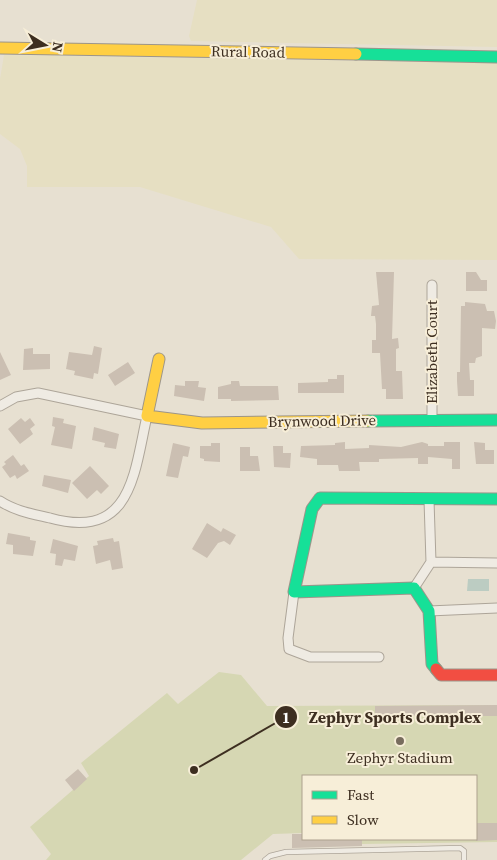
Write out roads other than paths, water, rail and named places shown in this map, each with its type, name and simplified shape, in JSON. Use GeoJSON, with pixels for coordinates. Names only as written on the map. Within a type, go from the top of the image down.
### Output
{"type":"FeatureCollection","features":[{"type":"Feature","properties":{"kind":"street","name":"Rural Road"},"geometry":{"type":"LineString","coordinates":[[0,48],[497,57]]}},
{"type":"Feature","properties":{"kind":"street","name":"Elizabeth Court"},"geometry":{"type":"LineString","coordinates":[[432,285],[432,420]]}},
{"type":"Feature","properties":{"kind":"street"},"geometry":{"type":"LineString","coordinates":[[0,500],[12,508],[73,523],[94,520],[105,516],[121,503],[133,481],[159,359]]}},
{"type":"Feature","properties":{"kind":"street","name":"Brynwood Drive"},"geometry":{"type":"LineString","coordinates":[[0,406],[16,397],[38,393],[147,416],[202,423],[497,420]]}},
{"type":"Feature","properties":{"kind":"street"},"geometry":{"type":"LineString","coordinates":[[379,657],[310,657],[289,649],[288,638],[294,592],[312,509],[320,498],[497,499]]}},
{"type":"Feature","properties":{"kind":"street"},"geometry":{"type":"LineString","coordinates":[[414,588],[431,562],[429,500]]}},
{"type":"Feature","properties":{"kind":"street"},"geometry":{"type":"LineString","coordinates":[[431,562],[497,563]]}},
{"type":"Feature","properties":{"kind":"street"},"geometry":{"type":"LineString","coordinates":[[294,592],[414,588]]}},
{"type":"Feature","properties":{"kind":"street"},"geometry":{"type":"LineString","coordinates":[[414,588],[429,610],[432,664],[441,674],[497,674]]}},
{"type":"Feature","properties":{"kind":"street"},"geometry":{"type":"LineString","coordinates":[[429,610],[497,608]]}},
{"type":"Feature","properties":{"kind":"lane"},"geometry":{"type":"LineString","coordinates":[[265,860],[270,856],[286,852],[460,848],[464,852],[464,860]]}},
{"type":"Feature","properties":{"kind":"place","name":"Zephyr Stadium"},"geometry":{"type":"Point","coordinates":[400,741]}},
{"type":"Feature","properties":{"kind":"place","name":"Zephyr Sports Complex"},"geometry":{"type":"Point","coordinates":[194,770]}}]}
